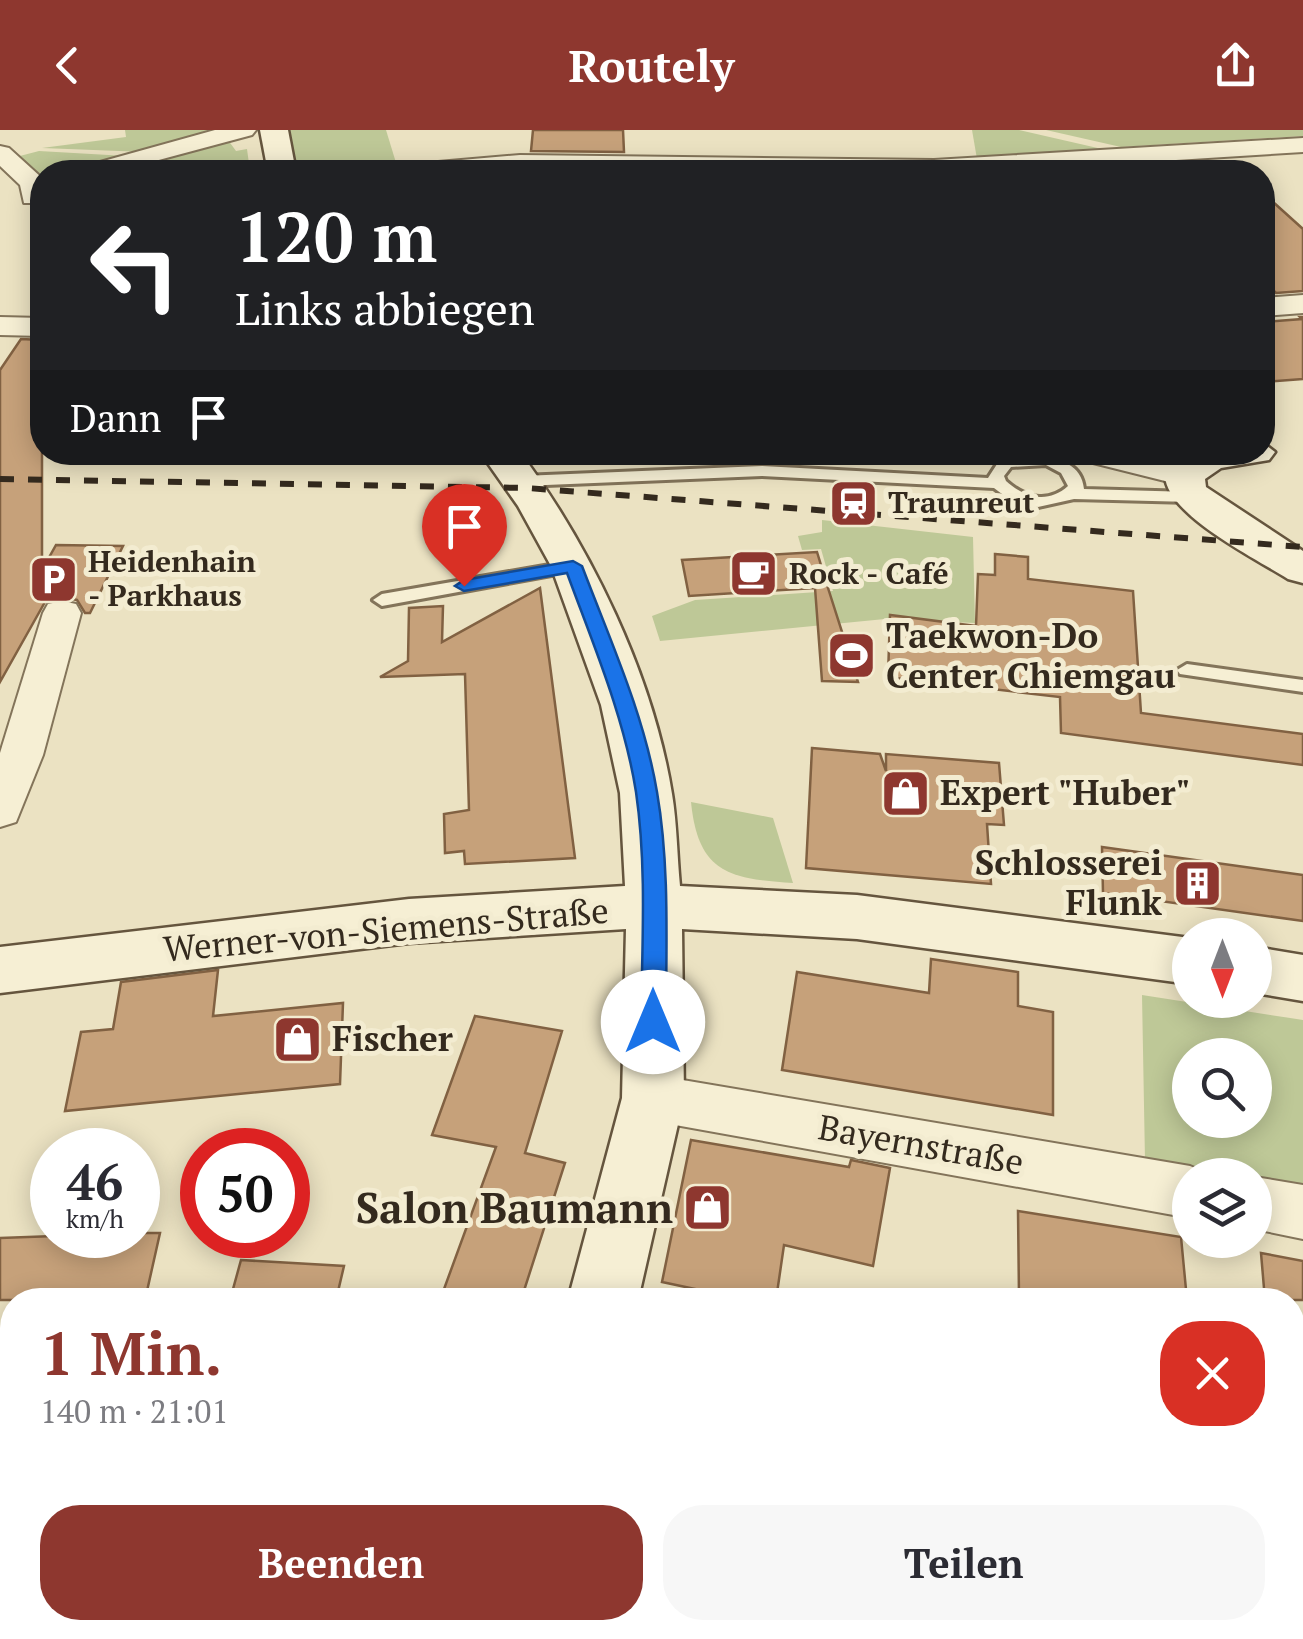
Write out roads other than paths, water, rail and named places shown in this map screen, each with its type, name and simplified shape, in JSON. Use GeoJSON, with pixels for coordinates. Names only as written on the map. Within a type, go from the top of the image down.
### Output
{"type":"FeatureCollection","features":[{"type":"Feature","properties":{"kind":"street"},"geometry":{"type":"LineString","coordinates":[[127,160],[244,130]]}},
{"type":"Feature","properties":{"kind":"street"},"geometry":{"type":"LineString","coordinates":[[274,130],[280,160]]}},
{"type":"Feature","properties":{"kind":"street"},"geometry":{"type":"LineString","coordinates":[[1044,134],[1132,154]]}},
{"type":"Feature","properties":{"kind":"street"},"geometry":{"type":"LineString","coordinates":[[1047,160],[1303,145]]}},
{"type":"Feature","properties":{"kind":"street"},"geometry":{"type":"LineString","coordinates":[[0,153],[30,180]]}},
{"type":"Feature","properties":{"kind":"street"},"geometry":{"type":"LineString","coordinates":[[1275,306],[1303,304]]}},
{"type":"Feature","properties":{"kind":"street"},"geometry":{"type":"LineString","coordinates":[[0,326],[30,327]]}},
{"type":"Feature","properties":{"kind":"street"},"geometry":{"type":"LineString","coordinates":[[1127,465],[1188,486],[1303,570]]}},
{"type":"Feature","properties":{"kind":"street"},"geometry":{"type":"LineString","coordinates":[[1188,486],[1199,465]]}},
{"type":"Feature","properties":{"kind":"street"},"geometry":{"type":"LineString","coordinates":[[510,467],[573,566],[625,705],[646,792],[654,908],[653,1098],[606,1288]]}},
{"type":"Feature","properties":{"kind":"street"},"geometry":{"type":"LineString","coordinates":[[0,812],[21,755],[62,613]]}},
{"type":"Feature","properties":{"kind":"street","name":"Werner-von-Siemens-Straße"},"geometry":{"type":"LineString","coordinates":[[0,970],[501,914],[654,908],[754,909],[933,925],[1172,958]]}},
{"type":"Feature","properties":{"kind":"street"},"geometry":{"type":"LineString","coordinates":[[1272,973],[1303,978]]}},
{"type":"Feature","properties":{"kind":"street","name":"Bayernstraße"},"geometry":{"type":"LineString","coordinates":[[653,1098],[1172,1189]]}},
{"type":"Feature","properties":{"kind":"street"},"geometry":{"type":"LineString","coordinates":[[1272,1206],[1303,1212]]}},
{"type":"Feature","properties":{"kind":"lane"},"geometry":{"type":"LineString","coordinates":[[998,484],[996,476],[1004,465]]}},
{"type":"Feature","properties":{"kind":"lane"},"geometry":{"type":"LineString","coordinates":[[1058,465],[1076,480],[1073,494]]}},
{"type":"Feature","properties":{"kind":"lane"},"geometry":{"type":"LineString","coordinates":[[510,467],[762,471],[998,484],[1014,496],[1040,502],[1054,502],[1073,494],[1188,486]]}},
{"type":"Feature","properties":{"kind":"lane"},"geometry":{"type":"LineString","coordinates":[[382,600],[573,566]]}},
{"type":"Feature","properties":{"kind":"lane"},"geometry":{"type":"LineString","coordinates":[[1187,670],[1303,686]]}},
{"type":"Feature","properties":{"kind":"railway"},"geometry":{"type":"LineString","coordinates":[[0,479],[527,488],[1303,547]]}},
{"type":"Feature","properties":{"kind":"place","name":"Traunreut"},"geometry":{"type":"Point","coordinates":[853,503]}},
{"type":"Feature","properties":{"kind":"place","name":"Rock - Café"},"geometry":{"type":"Point","coordinates":[754,574]}},
{"type":"Feature","properties":{"kind":"place","name":"Heidenhain - Parkhaus"},"geometry":{"type":"Point","coordinates":[53,579]}},
{"type":"Feature","properties":{"kind":"place","name":"Taekwon-Do Center Chiemgau"},"geometry":{"type":"Point","coordinates":[851,656]}},
{"type":"Feature","properties":{"kind":"place","name":"Expert \"Huber\""},"geometry":{"type":"Point","coordinates":[905,793]}},
{"type":"Feature","properties":{"kind":"place","name":"Schlosserei Flunk"},"geometry":{"type":"Point","coordinates":[1197,883]}},
{"type":"Feature","properties":{"kind":"place","name":"Fischer"},"geometry":{"type":"Point","coordinates":[297,1039]}},
{"type":"Feature","properties":{"kind":"place","name":"Salon Baumann"},"geometry":{"type":"Point","coordinates":[708,1208]}}]}
